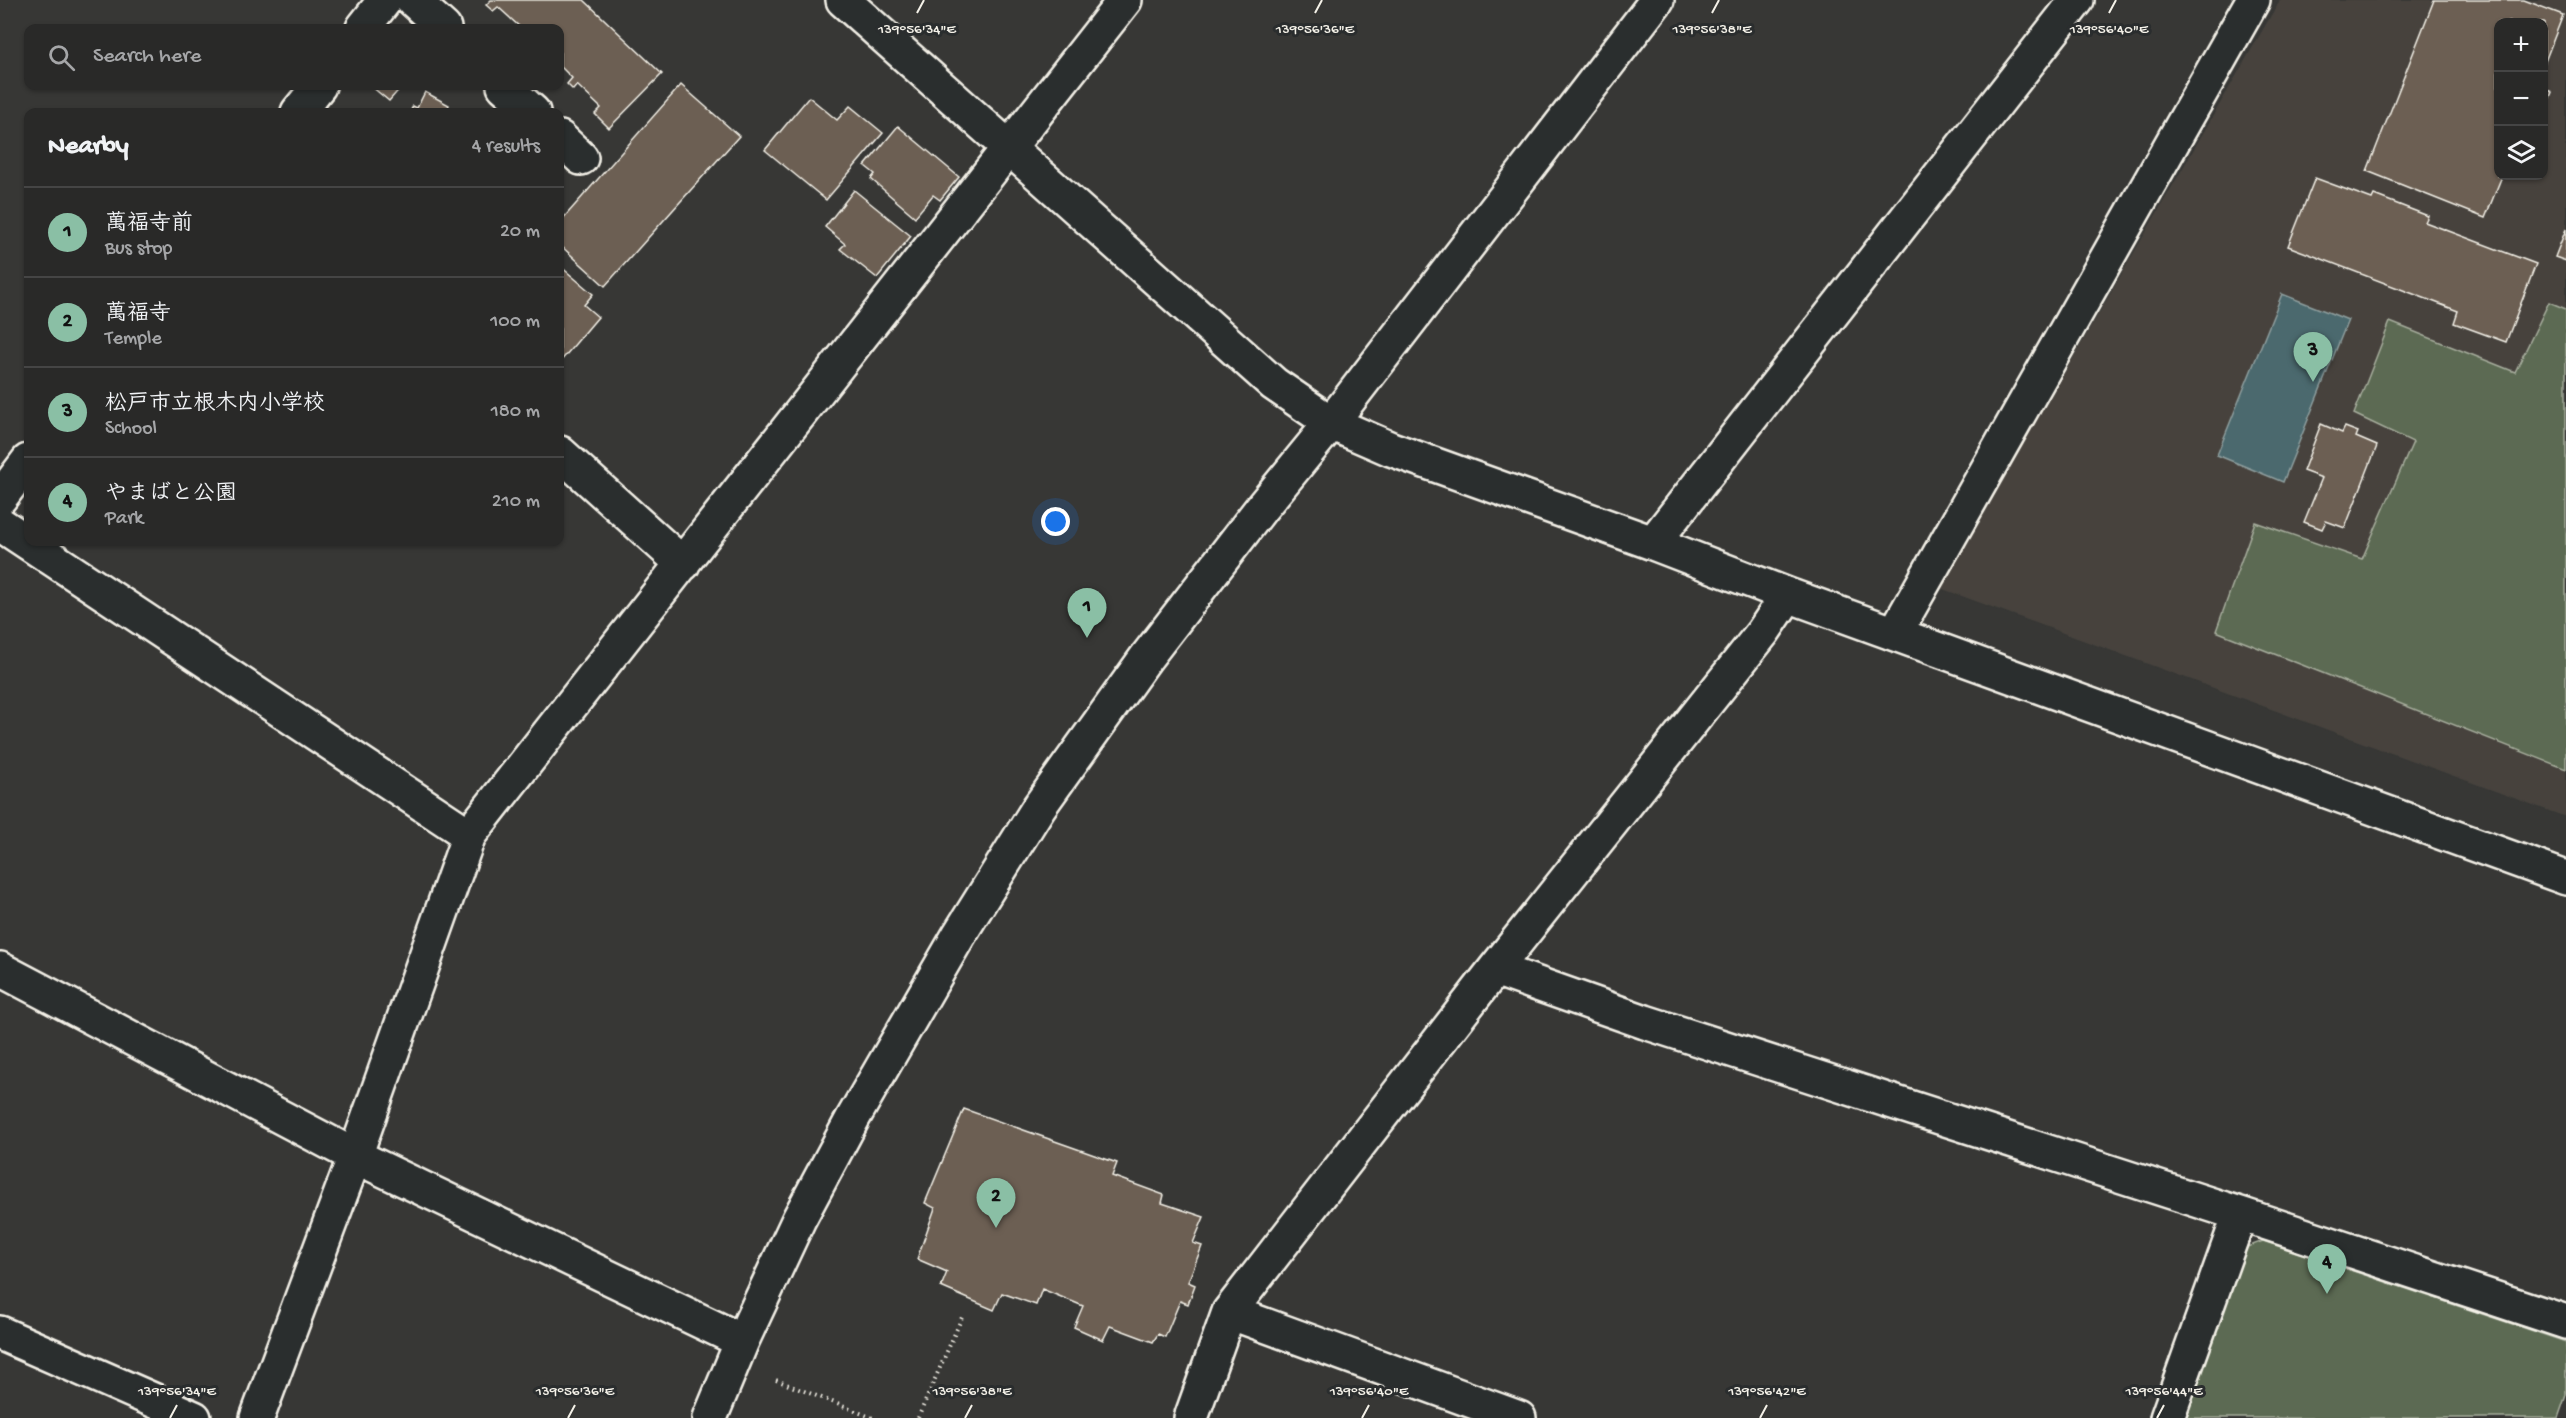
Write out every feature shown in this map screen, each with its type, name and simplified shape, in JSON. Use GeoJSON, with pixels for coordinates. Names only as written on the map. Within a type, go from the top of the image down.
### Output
{"type":"FeatureCollection","features":[{"type":"Feature","properties":{"kind":"street"},"geometry":{"type":"LineString","coordinates":[[366,24],[385,0]]}},
{"type":"Feature","properties":{"kind":"street"},"geometry":{"type":"LineString","coordinates":[[413,0],[440,24]]}},
{"type":"Feature","properties":{"kind":"street"},"geometry":{"type":"LineString","coordinates":[[843,0],[1274,384],[1331,423],[1391,449],[2566,878]]}},
{"type":"Feature","properties":{"kind":"street"},"geometry":{"type":"LineString","coordinates":[[257,1418],[355,1156],[469,836],[1125,0]]}},
{"type":"Feature","properties":{"kind":"street"},"geometry":{"type":"LineString","coordinates":[[710,1418],[742,1341],[799,1219],[853,1118],[959,935],[1039,807],[1145,659],[1331,423],[1657,0]]}},
{"type":"Feature","properties":{"kind":"street"},"geometry":{"type":"LineString","coordinates":[[1653,543],[2077,0]]}},
{"type":"Feature","properties":{"kind":"street"},"geometry":{"type":"LineString","coordinates":[[1894,633],[2253,0]]}},
{"type":"Feature","properties":{"kind":"street"},"geometry":{"type":"LineString","coordinates":[[301,108],[316,90]]}},
{"type":"Feature","properties":{"kind":"street"},"geometry":{"type":"LineString","coordinates":[[508,90],[529,108]]}},
{"type":"Feature","properties":{"kind":"street"},"geometry":{"type":"LineString","coordinates":[[564,457],[683,564]]}},
{"type":"Feature","properties":{"kind":"street"},"geometry":{"type":"LineString","coordinates":[[0,498],[24,466]]}},
{"type":"Feature","properties":{"kind":"street"},"geometry":{"type":"LineString","coordinates":[[0,524],[24,540]]}},
{"type":"Feature","properties":{"kind":"street"},"geometry":{"type":"LineString","coordinates":[[33,546],[469,836]]}},
{"type":"Feature","properties":{"kind":"street"},"geometry":{"type":"LineString","coordinates":[[1191,1418],[1229,1312],[1495,969],[1755,642],[1788,595]]}},
{"type":"Feature","properties":{"kind":"street"},"geometry":{"type":"LineString","coordinates":[[0,969],[355,1156],[742,1341]]}},
{"type":"Feature","properties":{"kind":"street"},"geometry":{"type":"LineString","coordinates":[[1495,969],[1645,1022],[2566,1322]]}},
{"type":"Feature","properties":{"kind":"street"},"geometry":{"type":"LineString","coordinates":[[2168,1418],[2240,1214]]}},
{"type":"Feature","properties":{"kind":"street"},"geometry":{"type":"LineString","coordinates":[[1229,1312],[1519,1418]]}},
{"type":"Feature","properties":{"kind":"street"},"geometry":{"type":"LineString","coordinates":[[0,1333],[194,1418]]}},
{"type":"Feature","properties":{"kind":"path"},"geometry":{"type":"LineString","coordinates":[[918,1418],[963,1315]]}},
{"type":"Feature","properties":{"kind":"path"},"geometry":{"type":"LineString","coordinates":[[776,1380],[873,1418]]}},
{"type":"Feature","properties":{"kind":"shaded area"},"geometry":{"type":"Polygon","coordinates":[[[2280,0],[2566,0],[2566,817],[1940,588],[2280,0]]]}},
{"type":"Feature","properties":{"kind":"green space"},"geometry":{"type":"Polygon","coordinates":[[[2549,302],[2566,309],[2566,769],[2216,631],[2255,522],[2362,559],[2413,442],[2354,414],[2390,322],[2515,372],[2549,302]]]}},
{"type":"Feature","properties":{"kind":"green space"},"geometry":{"type":"Polygon","coordinates":[[[2263,1241],[2566,1342],[2566,1395],[2558,1418],[2185,1418],[2247,1247],[2263,1241]]]}},
{"type":"Feature","properties":{"kind":"water"},"geometry":{"type":"Polygon","coordinates":[[[2282,294],[2348,320],[2283,482],[2217,455],[2282,294]]]}},
{"type":"Feature","properties":{"kind":"building"},"geometry":{"type":"Polygon","coordinates":[[[491,0],[584,0],[662,74],[609,128],[595,114],[601,108],[577,85],[573,90],[567,84],[572,78],[564,70],[564,24],[517,24],[498,7],[493,11],[486,5],[491,0]]]}},
{"type":"Feature","properties":{"kind":"building"},"geometry":{"type":"Polygon","coordinates":[[[2434,0],[2524,0],[2563,15],[2548,54],[2548,18],[2494,18],[2494,180],[2500,180],[2485,218],[2367,171],[2434,0]]]}},
{"type":"Feature","properties":{"kind":"building"},"geometry":{"type":"Polygon","coordinates":[[[681,85],[739,136],[605,286],[564,249],[564,217],[681,85]]]}},
{"type":"Feature","properties":{"kind":"building"},"geometry":{"type":"Polygon","coordinates":[[[376,90],[399,90],[389,101],[376,90]]]}},
{"type":"Feature","properties":{"kind":"building"},"geometry":{"type":"Polygon","coordinates":[[[2548,90],[2552,92],[2548,102],[2548,90]]]}},
{"type":"Feature","properties":{"kind":"building"},"geometry":{"type":"Polygon","coordinates":[[[425,92],[449,105],[448,108],[417,108],[425,92]]]}},
{"type":"Feature","properties":{"kind":"building"},"geometry":{"type":"Polygon","coordinates":[[[809,97],[837,120],[850,106],[883,133],[826,200],[765,150],[809,97]]]}},
{"type":"Feature","properties":{"kind":"building"},"geometry":{"type":"Polygon","coordinates":[[[898,126],[959,177],[940,200],[933,195],[915,217],[871,179],[875,174],[865,166],[898,126]]]}},
{"type":"Feature","properties":{"kind":"building"},"geometry":{"type":"Polygon","coordinates":[[[2315,178],[2372,199],[2374,195],[2428,216],[2425,222],[2536,264],[2506,342],[2454,323],[2458,311],[2288,246],[2315,178]]]}},
{"type":"Feature","properties":{"kind":"building"},"geometry":{"type":"Polygon","coordinates":[[[854,190],[911,236],[877,278],[840,249],[845,244],[825,227],[854,190]]]}},
{"type":"Feature","properties":{"kind":"building"},"geometry":{"type":"Polygon","coordinates":[[[2566,229],[2566,261],[2555,257],[2566,229]]]}},
{"type":"Feature","properties":{"kind":"building"},"geometry":{"type":"Polygon","coordinates":[[[564,269],[593,294],[584,305],[598,317],[564,357],[564,269]]]}},
{"type":"Feature","properties":{"kind":"building"},"geometry":{"type":"Polygon","coordinates":[[[2321,424],[2342,433],[2345,427],[2358,432],[2356,437],[2377,446],[2345,528],[2326,521],[2322,529],[2304,522],[2322,478],[2303,471],[2321,424]]]}},
{"type":"Feature","properties":{"kind":"building"},"geometry":{"type":"Polygon","coordinates":[[[964,1109],[1117,1163],[1112,1176],[1164,1195],[1162,1203],[1204,1217],[1193,1243],[1202,1246],[1188,1282],[1195,1285],[1188,1304],[1180,1301],[1165,1337],[1158,1334],[1153,1342],[1110,1326],[1103,1340],[1074,1327],[1083,1306],[1042,1289],[1036,1305],[1002,1293],[994,1310],[941,1287],[947,1272],[917,1259],[935,1208],[925,1203],[964,1109]]]}},
{"type":"Feature","properties":{"kind":"place","name":"松戸市立根木内小学校"},"geometry":{"type":"Point","coordinates":[2313,382]}},
{"type":"Feature","properties":{"kind":"place","name":"萬福寺前"},"geometry":{"type":"Point","coordinates":[1087,638]}},
{"type":"Feature","properties":{"kind":"place","name":"萬福寺"},"geometry":{"type":"Point","coordinates":[996,1228]}},
{"type":"Feature","properties":{"kind":"place","name":"やまばと公園"},"geometry":{"type":"Point","coordinates":[2327,1294]}}]}
